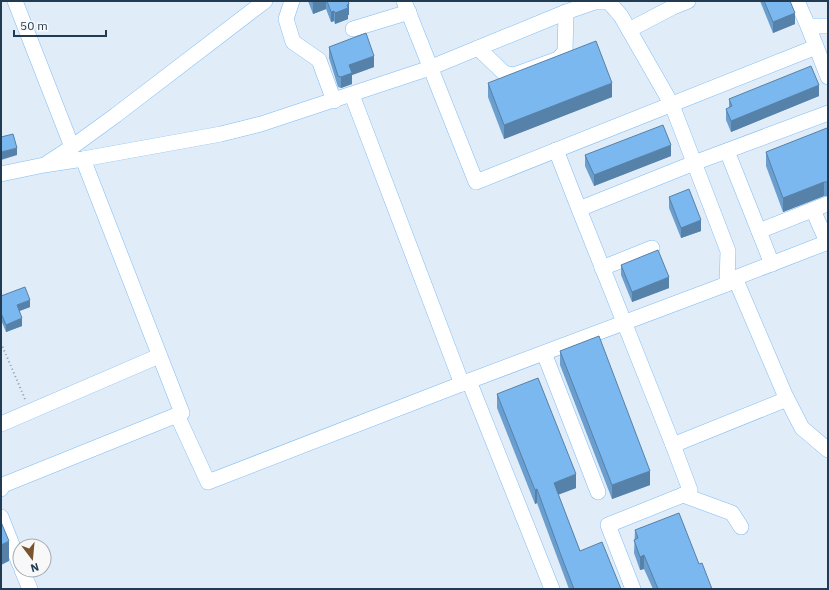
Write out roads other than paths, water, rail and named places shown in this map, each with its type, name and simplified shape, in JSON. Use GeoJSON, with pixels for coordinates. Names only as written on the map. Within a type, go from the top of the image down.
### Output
{"type":"FeatureCollection","features":[{"type":"Feature","properties":{"kind":"street"},"geometry":{"type":"LineString","coordinates":[[15,1],[72,147]]}},
{"type":"Feature","properties":{"kind":"street"},"geometry":{"type":"LineString","coordinates":[[44,165],[116,115],[265,1]]}},
{"type":"Feature","properties":{"kind":"street"},"geometry":{"type":"LineString","coordinates":[[292,1],[286,19],[293,42],[319,60],[334,101]]}},
{"type":"Feature","properties":{"kind":"street"},"geometry":{"type":"LineString","coordinates":[[629,30],[673,7],[688,1]]}},
{"type":"Feature","properties":{"kind":"street"},"geometry":{"type":"LineString","coordinates":[[797,1],[828,77]]}},
{"type":"Feature","properties":{"kind":"street"},"geometry":{"type":"LineString","coordinates":[[1,174],[221,134],[262,124],[352,95],[430,67],[566,12],[595,2],[609,2],[621,16],[672,105],[728,251],[731,281],[787,399],[802,428],[828,450]]}},
{"type":"Feature","properties":{"kind":"street"},"geometry":{"type":"LineString","coordinates":[[353,29],[406,6],[476,182],[816,47]]}},
{"type":"Feature","properties":{"kind":"street"},"geometry":{"type":"LineString","coordinates":[[478,48],[504,73],[514,75],[558,59],[565,52],[566,12]]}},
{"type":"Feature","properties":{"kind":"street"},"geometry":{"type":"LineString","coordinates":[[808,26],[828,26]]}},
{"type":"Feature","properties":{"kind":"street"},"geometry":{"type":"LineString","coordinates":[[352,95],[466,383],[552,589]]}},
{"type":"Feature","properties":{"kind":"street"},"geometry":{"type":"LineString","coordinates":[[579,209],[694,163],[828,113]]}},
{"type":"Feature","properties":{"kind":"street"},"geometry":{"type":"LineString","coordinates":[[556,150],[690,490],[683,495],[608,525],[633,589]]}},
{"type":"Feature","properties":{"kind":"street"},"geometry":{"type":"LineString","coordinates":[[727,151],[772,264]]}},
{"type":"Feature","properties":{"kind":"street"},"geometry":{"type":"LineString","coordinates":[[1,489],[3,485],[182,413],[83,159]]}},
{"type":"Feature","properties":{"kind":"street"},"geometry":{"type":"LineString","coordinates":[[758,231],[828,204]]}},
{"type":"Feature","properties":{"kind":"street"},"geometry":{"type":"LineString","coordinates":[[177,415],[208,482],[624,323],[828,242],[813,210]]}},
{"type":"Feature","properties":{"kind":"street"},"geometry":{"type":"LineString","coordinates":[[602,268],[652,248]]}},
{"type":"Feature","properties":{"kind":"street"},"geometry":{"type":"LineString","coordinates":[[544,353],[598,492]]}},
{"type":"Feature","properties":{"kind":"street"},"geometry":{"type":"LineString","coordinates":[[1,424],[159,356]]}},
{"type":"Feature","properties":{"kind":"street"},"geometry":{"type":"LineString","coordinates":[[673,445],[787,399]]}},
{"type":"Feature","properties":{"kind":"street"},"geometry":{"type":"LineString","coordinates":[[683,495],[732,513],[741,527]]}},
{"type":"Feature","properties":{"kind":"street"},"geometry":{"type":"LineString","coordinates":[[1,517],[12,545]]}},
{"type":"Feature","properties":{"kind":"street"},"geometry":{"type":"LineString","coordinates":[[25,578],[30,589]]}}]}
